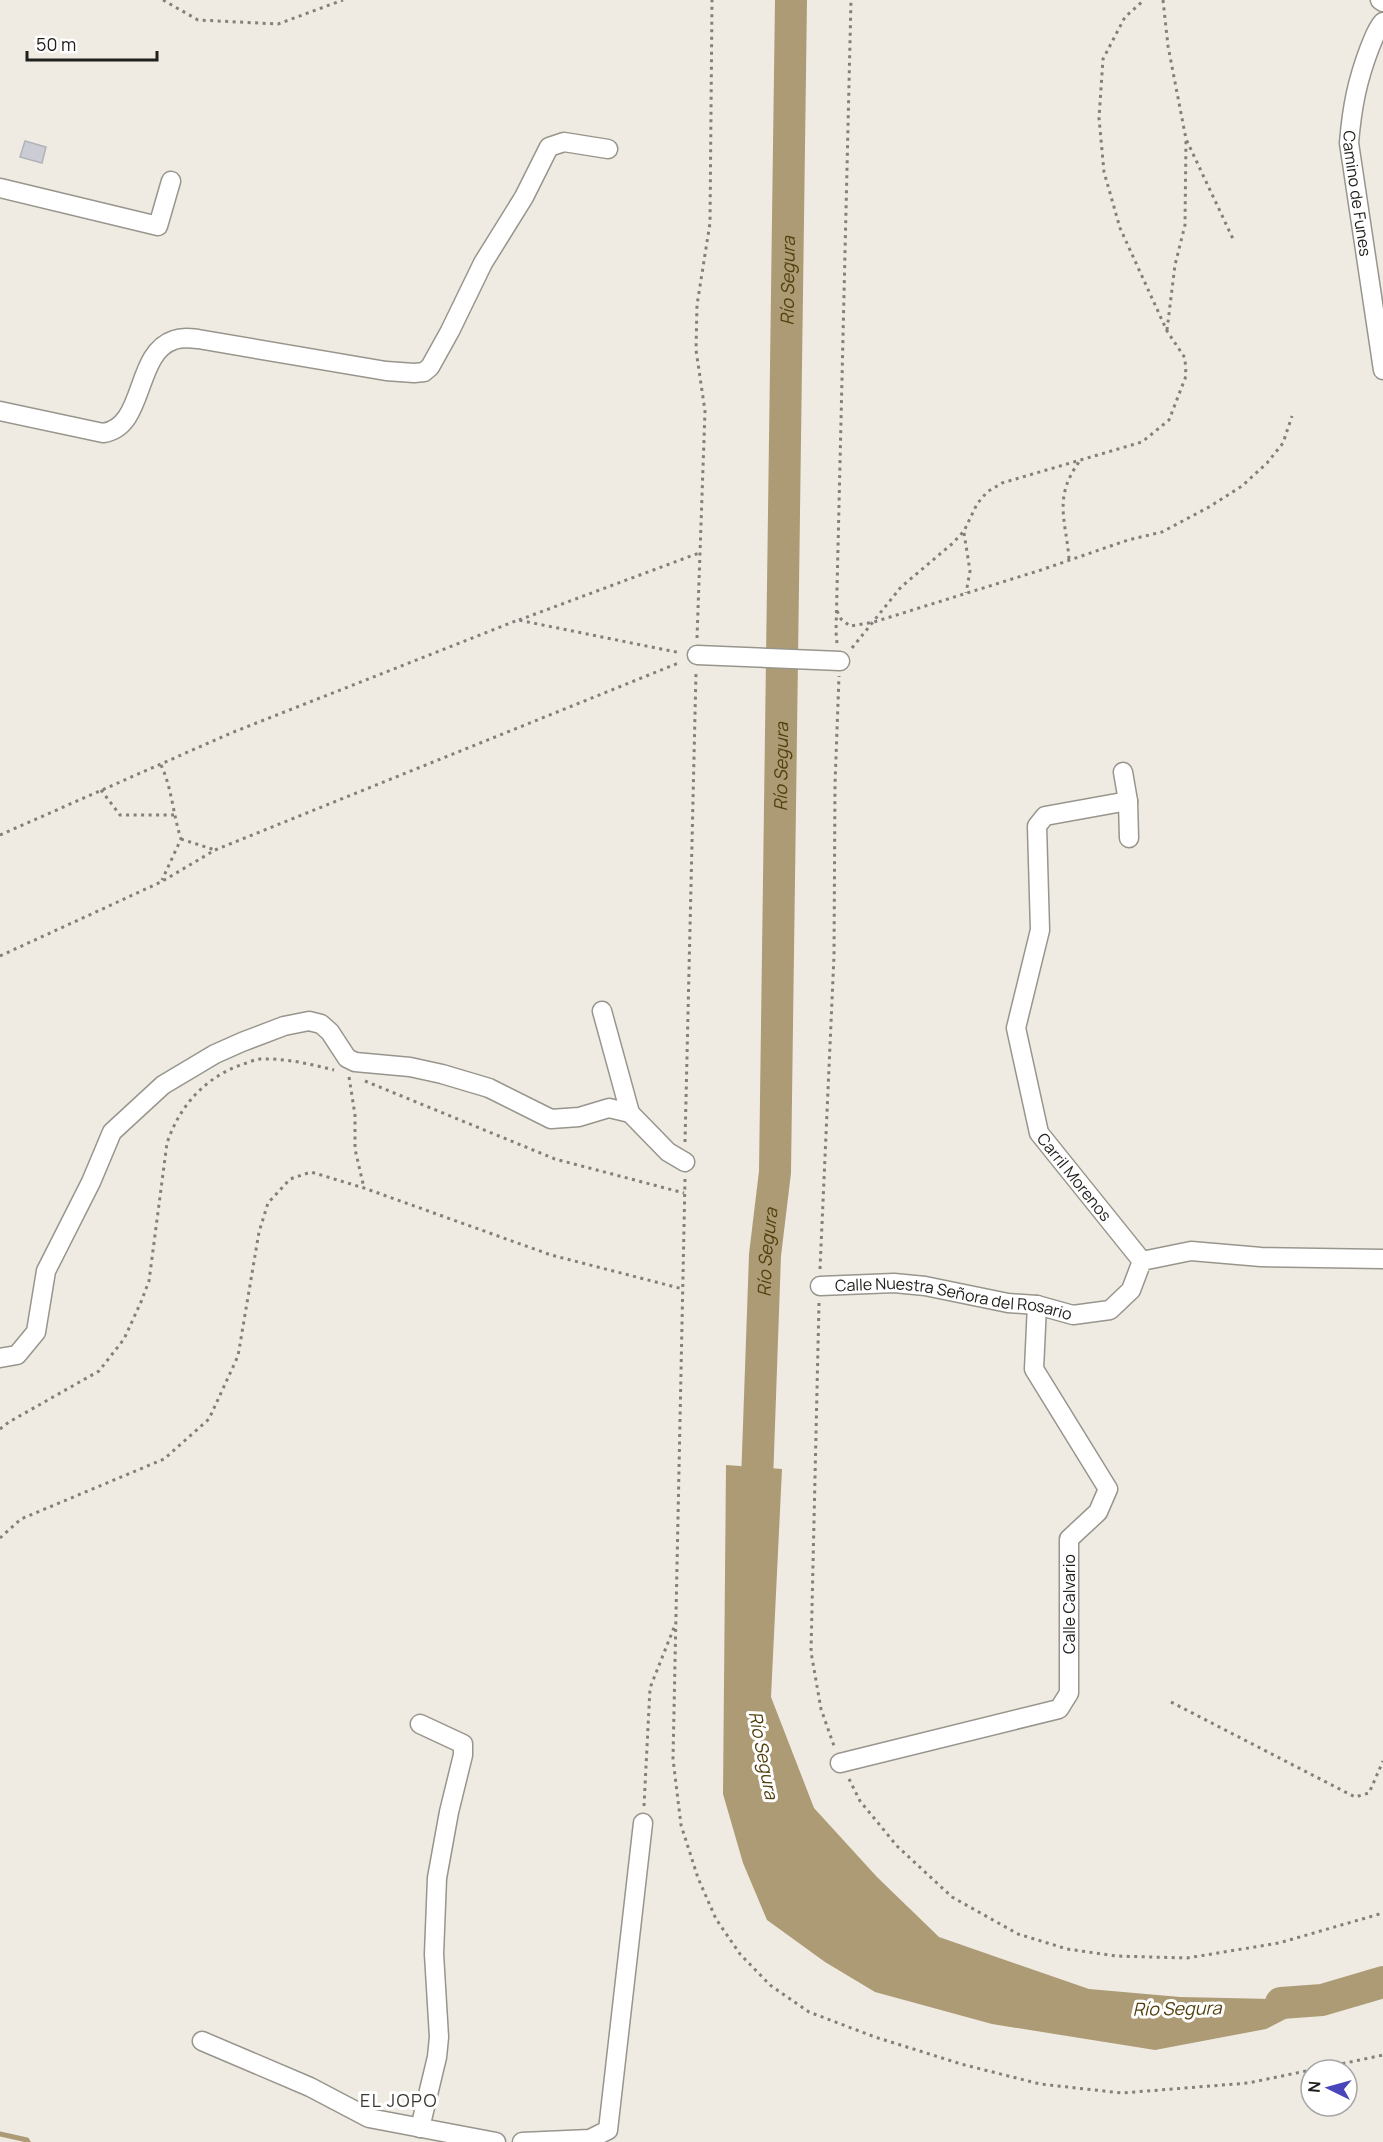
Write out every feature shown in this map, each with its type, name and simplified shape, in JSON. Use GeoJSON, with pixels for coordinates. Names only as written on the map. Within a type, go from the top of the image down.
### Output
{"type":"FeatureCollection","features":[{"type":"Feature","properties":{"kind":"street","name":"Camino de Funes"},"geometry":{"type":"LineString","coordinates":[[1383,22],[1378,28],[1362,68],[1352,105],[1349,142],[1383,370]]}},
{"type":"Feature","properties":{"kind":"street"},"geometry":{"type":"LineString","coordinates":[[0,411],[103,433],[114,432],[122,426],[128,416],[153,357],[162,346],[171,340],[180,338],[198,339],[386,371],[424,372],[430,367],[483,263],[524,197],[549,147],[564,142],[608,149]]}},
{"type":"Feature","properties":{"kind":"street"},"geometry":{"type":"LineString","coordinates":[[0,188],[158,226],[171,182]]}},
{"type":"Feature","properties":{"kind":"street"},"geometry":{"type":"LineString","coordinates":[[697,655],[840,662]]}},
{"type":"Feature","properties":{"kind":"street"},"geometry":{"type":"LineString","coordinates":[[1123,772],[1128,801],[1129,838]]}},
{"type":"Feature","properties":{"kind":"street","name":"Carril Morenos"},"geometry":{"type":"LineString","coordinates":[[1128,801],[1045,816],[1037,826],[1040,930],[1016,1028],[1039,1133],[1142,1261]]}},
{"type":"Feature","properties":{"kind":"street"},"geometry":{"type":"LineString","coordinates":[[602,1011],[630,1113]]}},
{"type":"Feature","properties":{"kind":"street"},"geometry":{"type":"LineString","coordinates":[[0,1358],[17,1355],[36,1332],[46,1271],[91,1182],[112,1132],[163,1085],[190,1067],[233,1046],[284,1026],[309,1021],[321,1024],[330,1032],[348,1066],[355,1062],[410,1067],[467,1081],[489,1088],[551,1119],[579,1117],[609,1108],[620,1109],[630,1113],[668,1152],[685,1162]]}},
{"type":"Feature","properties":{"kind":"street"},"geometry":{"type":"LineString","coordinates":[[1142,1261],[1191,1251],[1261,1257],[1383,1259]]}},
{"type":"Feature","properties":{"kind":"street","name":"Calle Nuestra Señora del Rosario"},"geometry":{"type":"LineString","coordinates":[[820,1286],[894,1283],[925,1286],[1008,1304],[1037,1305],[1073,1315],[1110,1310],[1131,1290],[1142,1261]]}},
{"type":"Feature","properties":{"kind":"street","name":"Calle Calvario"},"geometry":{"type":"LineString","coordinates":[[840,1762],[1059,1709],[1069,1693],[1069,1539],[1098,1512],[1108,1489],[1034,1369],[1037,1305]]}},
{"type":"Feature","properties":{"kind":"street"},"geometry":{"type":"LineString","coordinates":[[420,1724],[463,1744],[463,1755],[449,1812],[437,1878],[434,1954],[439,2037],[437,2057],[420,2128]]}},
{"type":"Feature","properties":{"kind":"street"},"geometry":{"type":"LineString","coordinates":[[522,2142],[590,2139],[608,2130],[643,1823]]}},
{"type":"Feature","properties":{"kind":"street"},"geometry":{"type":"LineString","coordinates":[[202,2041],[310,2087],[369,2118],[496,2142]]}},
{"type":"Feature","properties":{"kind":"path"},"geometry":{"type":"LineString","coordinates":[[163,0],[198,20],[278,24],[343,0]]}},
{"type":"Feature","properties":{"kind":"path"},"geometry":{"type":"LineString","coordinates":[[712,0],[710,223],[697,305],[696,350],[705,411],[699,554],[673,1759],[681,1826],[698,1878],[716,1919],[740,1954],[770,1985],[809,2012],[875,2037],[961,2064],[1040,2084],[1122,2093],[1248,2084],[1299,2073]]}},
{"type":"Feature","properties":{"kind":"path"},"geometry":{"type":"LineString","coordinates":[[840,662],[901,587],[964,531],[977,504],[987,492],[1002,483],[1142,442],[1169,420],[1186,376],[1185,358],[1167,331],[1119,228],[1104,172],[1099,118],[1103,60],[1125,17],[1144,0]]}},
{"type":"Feature","properties":{"kind":"path"},"geometry":{"type":"LineString","coordinates":[[1163,0],[1168,46],[1186,139],[1185,225],[1175,265],[1167,331]]}},
{"type":"Feature","properties":{"kind":"path"},"geometry":{"type":"LineString","coordinates":[[1186,139],[1234,241]]}},
{"type":"Feature","properties":{"kind":"path"},"geometry":{"type":"LineString","coordinates":[[836,609],[841,619],[850,626],[874,622],[1128,540],[1162,532],[1242,486],[1267,463],[1283,443],[1292,416]]}},
{"type":"Feature","properties":{"kind":"path"},"geometry":{"type":"LineString","coordinates":[[1069,560],[1062,510],[1065,488],[1070,474],[1080,461]]}},
{"type":"Feature","properties":{"kind":"path"},"geometry":{"type":"LineString","coordinates":[[964,531],[970,571],[966,593]]}},
{"type":"Feature","properties":{"kind":"path"},"geometry":{"type":"LineString","coordinates":[[0,835],[231,733],[518,620],[699,554]]}},
{"type":"Feature","properties":{"kind":"path"},"geometry":{"type":"LineString","coordinates":[[518,620],[697,655]]}},
{"type":"Feature","properties":{"kind":"path"},"geometry":{"type":"LineString","coordinates":[[0,956],[161,882],[215,850],[697,655]]}},
{"type":"Feature","properties":{"kind":"path"},"geometry":{"type":"LineString","coordinates":[[161,765],[167,778],[181,839],[161,882]]}},
{"type":"Feature","properties":{"kind":"path"},"geometry":{"type":"LineString","coordinates":[[101,790],[120,815],[174,815]]}},
{"type":"Feature","properties":{"kind":"path"},"geometry":{"type":"LineString","coordinates":[[181,839],[215,850]]}},
{"type":"Feature","properties":{"kind":"path"},"geometry":{"type":"LineString","coordinates":[[0,1429],[99,1371],[124,1339],[149,1281],[167,1143],[173,1125],[183,1107],[206,1083],[219,1074],[257,1059],[282,1059],[348,1066],[555,1159],[684,1193]]}},
{"type":"Feature","properties":{"kind":"path"},"geometry":{"type":"LineString","coordinates":[[348,1066],[355,1115],[355,1149],[364,1188]]}},
{"type":"Feature","properties":{"kind":"path"},"geometry":{"type":"LineString","coordinates":[[0,1538],[21,1519],[164,1459],[209,1419],[238,1356],[259,1232],[268,1203],[290,1179],[311,1173],[364,1188],[551,1254],[683,1289]]}},
{"type":"Feature","properties":{"kind":"path"},"geometry":{"type":"LineString","coordinates":[[643,1823],[650,1688],[676,1624]]}},
{"type":"Feature","properties":{"kind":"path"},"geometry":{"type":"LineString","coordinates":[[1171,1702],[1355,1797],[1369,1793],[1383,1761]]}},
{"type":"Feature","properties":{"kind":"path"},"geometry":{"type":"LineString","coordinates":[[1359,2060],[1383,2055]]}},
{"type":"Feature","properties":{"kind":"water"},"geometry":{"type":"Polygon","coordinates":[[[726,1465],[782,1469],[771,1697],[814,1808],[877,1877],[939,1937],[1089,1989],[1180,1997],[1322,2000],[1266,2029],[1155,2050],[992,2024],[875,1992],[825,1962],[767,1920],[743,1863],[723,1794],[726,1465]]]}},
{"type":"Feature","properties":{"kind":"building"},"geometry":{"type":"Polygon","coordinates":[[[25,141],[46,147],[42,163],[20,157],[25,141]]]}},
{"type":"Feature","properties":{"kind":"waterway","name":"Río Segura"},"geometry":{"type":"LineString","coordinates":[[756,1510],[765,1255],[775,1172],[791,0]]}},
{"type":"Feature","properties":{"kind":"waterway","name":"Río Segura"},"geometry":{"type":"LineString","coordinates":[[1281,2003],[1322,2000],[1383,1982]]}},
{"type":"Feature","properties":{"kind":"waterway"},"geometry":{"type":"LineString","coordinates":[[0,2134],[28,2142]]}},
{"type":"Feature","properties":{"kind":"district","name":"EL JOPO"},"geometry":{"type":"Point","coordinates":[399,2100]}}]}
